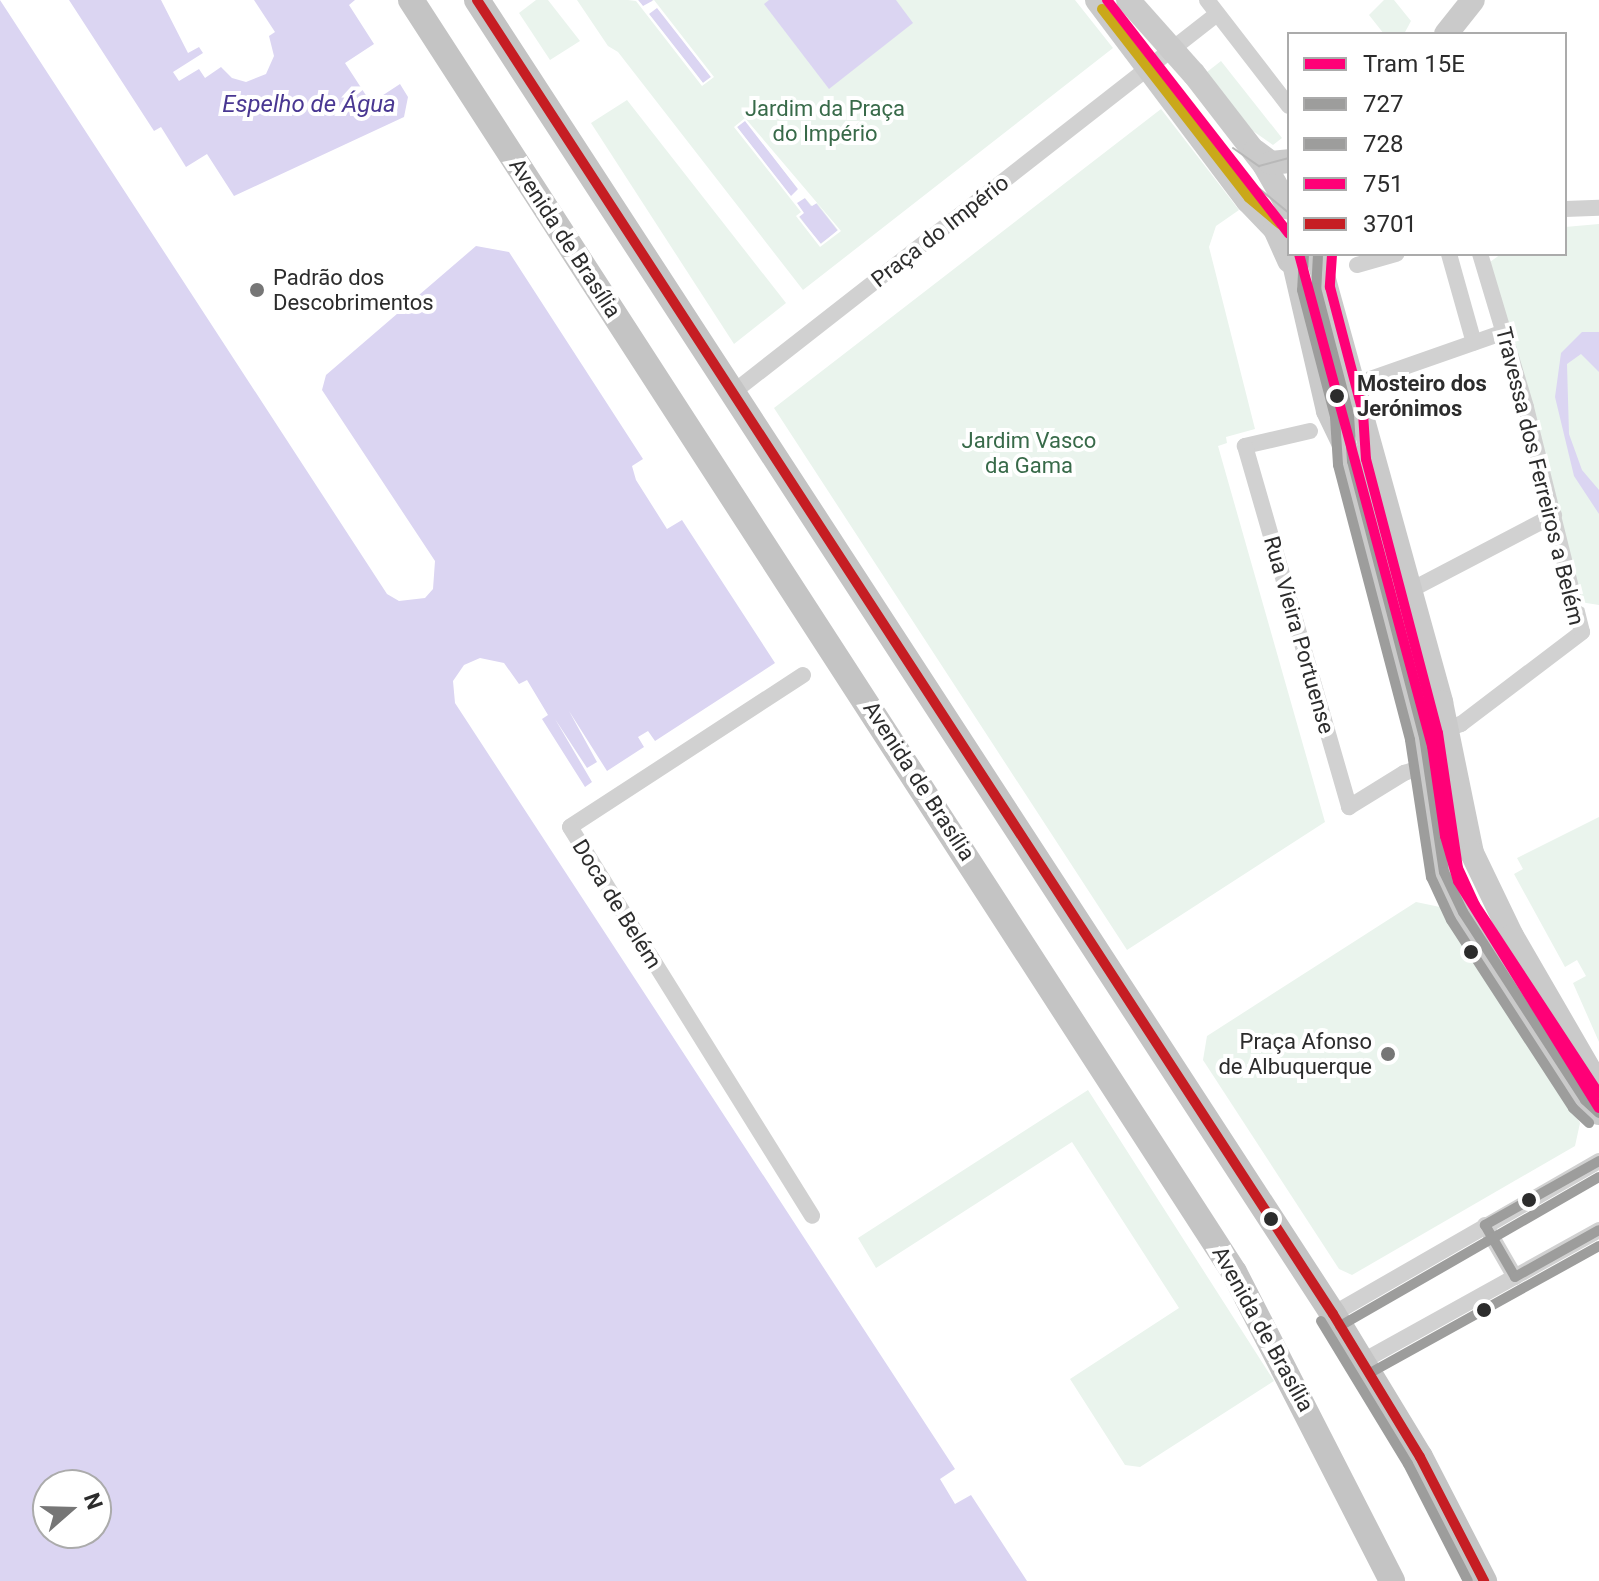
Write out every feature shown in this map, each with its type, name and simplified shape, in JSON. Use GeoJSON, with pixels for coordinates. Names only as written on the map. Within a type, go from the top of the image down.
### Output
{"type":"FeatureCollection","features":[{"type":"Feature","properties":{"kind":"main road","name":"Avenida de Brasília"},"geometry":{"type":"LineString","coordinates":[[411,0],[1234,1272],[1392,1581]]}},
{"type":"Feature","properties":{"kind":"main road"},"geometry":{"type":"LineString","coordinates":[[1097,0],[1250,147],[1271,163],[1287,161]]}},
{"type":"Feature","properties":{"kind":"main road"},"geometry":{"type":"LineString","coordinates":[[1128,0],[1160,60],[1258,211],[1278,233],[1294,279],[1330,415],[1352,461],[1435,768],[1484,884],[1599,1086]]}},
{"type":"Feature","properties":{"kind":"main road"},"geometry":{"type":"LineString","coordinates":[[1448,32],[1473,0]]}},
{"type":"Feature","properties":{"kind":"main road"},"geometry":{"type":"LineString","coordinates":[[484,3],[731,394],[1363,1361],[1484,1581]]}},
{"type":"Feature","properties":{"kind":"main road"},"geometry":{"type":"LineString","coordinates":[[1250,147],[1287,205]]}},
{"type":"Feature","properties":{"kind":"main road"},"geometry":{"type":"LineString","coordinates":[[1258,211],[1287,216]]}},
{"type":"Feature","properties":{"kind":"main road"},"geometry":{"type":"LineString","coordinates":[[1291,256],[1294,279]]}},
{"type":"Feature","properties":{"kind":"main road"},"geometry":{"type":"LineString","coordinates":[[1318,256],[1407,592],[1447,729],[1435,768],[1440,857],[1456,900],[1585,1100],[1599,1113]]}},
{"type":"Feature","properties":{"kind":"street"},"geometry":{"type":"LineString","coordinates":[[1207,0],[1287,103]]}},
{"type":"Feature","properties":{"kind":"street","name":"Praça do Império"},"geometry":{"type":"LineString","coordinates":[[731,394],[1217,14]]}},
{"type":"Feature","properties":{"kind":"street"},"geometry":{"type":"LineString","coordinates":[[1567,209],[1599,208]]}},
{"type":"Feature","properties":{"kind":"street"},"geometry":{"type":"LineString","coordinates":[[1357,265],[1389,256]]}},
{"type":"Feature","properties":{"kind":"street","name":"Travessa dos Ferreiros a Belém"},"geometry":{"type":"LineString","coordinates":[[1447,729],[1461,724],[1582,632],[1554,515],[1481,256]]}},
{"type":"Feature","properties":{"kind":"street"},"geometry":{"type":"LineString","coordinates":[[1451,260],[1474,343]]}},
{"type":"Feature","properties":{"kind":"street"},"geometry":{"type":"LineString","coordinates":[[1353,385],[1504,332]]}},
{"type":"Feature","properties":{"kind":"street","name":"Rua Vieira Portuense"},"geometry":{"type":"LineString","coordinates":[[1310,431],[1245,446],[1349,807],[1435,768]]}},
{"type":"Feature","properties":{"kind":"street"},"geometry":{"type":"LineString","coordinates":[[1407,592],[1554,515]]}},
{"type":"Feature","properties":{"kind":"street","name":"Doca de Belém"},"geometry":{"type":"LineString","coordinates":[[803,675],[570,827],[812,1216]]}},
{"type":"Feature","properties":{"kind":"street"},"geometry":{"type":"LineString","coordinates":[[1333,1314],[1599,1161]]}},
{"type":"Feature","properties":{"kind":"street"},"geometry":{"type":"LineString","coordinates":[[1485,1225],[1515,1277]]}},
{"type":"Feature","properties":{"kind":"street"},"geometry":{"type":"LineString","coordinates":[[1363,1361],[1599,1230]]}},
{"type":"Feature","properties":{"kind":"green space"},"geometry":{"type":"Polygon","coordinates":[[[536,0],[548,0],[580,41],[550,60],[519,13],[536,0]]]}},
{"type":"Feature","properties":{"kind":"green space","name":"Jardim da Praça do Império"},"geometry":{"type":"Polygon","coordinates":[[[577,0],[1075,0],[1113,48],[803,290],[618,52],[608,46],[577,0]]]}},
{"type":"Feature","properties":{"kind":"green space"},"geometry":{"type":"Polygon","coordinates":[[[1384,0],[1394,0],[1411,21],[1405,32],[1382,32],[1369,15],[1384,0]]]}},
{"type":"Feature","properties":{"kind":"green space"},"geometry":{"type":"Polygon","coordinates":[[[1221,61],[1282,138],[1273,145],[1253,131],[1207,72],[1221,61]]]}},
{"type":"Feature","properties":{"kind":"green space"},"geometry":{"type":"Polygon","coordinates":[[[627,100],[786,303],[734,344],[591,123],[627,100]]]}},
{"type":"Feature","properties":{"kind":"green space","name":"Jardim Vasco da Gama"},"geometry":{"type":"Polygon","coordinates":[[[1161,109],[1239,210],[1216,226],[1209,247],[1255,429],[1226,437],[1227,443],[1218,446],[1325,822],[1127,950],[774,408],[1161,109]]]}},
{"type":"Feature","properties":{"kind":"green space"},"geometry":{"type":"Polygon","coordinates":[[[1599,224],[1599,605],[1580,602],[1490,262],[1498,256],[1567,256],[1567,227],[1599,224]]]}},
{"type":"Feature","properties":{"kind":"green space"},"geometry":{"type":"Polygon","coordinates":[[[1599,817],[1599,1042],[1573,983],[1586,976],[1577,960],[1565,967],[1514,874],[1523,869],[1517,858],[1599,817]]]}},
{"type":"Feature","properties":{"kind":"green space"},"geometry":{"type":"Polygon","coordinates":[[[1416,902],[1440,907],[1580,1123],[1575,1146],[1352,1275],[1339,1269],[1203,1060],[1207,1036],[1416,902]]]}},
{"type":"Feature","properties":{"kind":"green space"},"geometry":{"type":"Polygon","coordinates":[[[1088,1090],[1274,1381],[1140,1467],[1125,1465],[1070,1379],[1179,1308],[1072,1142],[876,1268],[858,1238],[1088,1090]]]}},
{"type":"Feature","properties":{"kind":"water"},"geometry":{"type":"Polygon","coordinates":[[[0,0],[387,594],[399,601],[425,598],[433,589],[435,561],[322,390],[326,375],[476,246],[509,252],[643,459],[632,466],[636,480],[667,529],[682,520],[775,663],[655,741],[648,731],[638,737],[644,747],[607,771],[569,711],[597,762],[587,768],[555,719],[592,782],[585,787],[542,719],[548,715],[527,680],[519,684],[504,663],[480,658],[464,665],[453,681],[455,703],[955,1469],[940,1479],[955,1504],[971,1495],[1027,1581],[0,1581],[0,0]]]}},
{"type":"Feature","properties":{"kind":"water","name":"Espelho de Água"},"geometry":{"type":"Polygon","coordinates":[[[69,0],[161,0],[188,53],[199,47],[203,53],[173,72],[179,81],[199,69],[205,78],[221,67],[232,78],[246,82],[266,74],[274,56],[269,36],[275,32],[254,0],[355,0],[349,5],[374,44],[345,63],[371,103],[400,84],[408,97],[404,117],[234,196],[207,154],[186,167],[161,127],[154,131],[69,0]]]}},
{"type":"Feature","properties":{"kind":"water"},"geometry":{"type":"Polygon","coordinates":[[[638,0],[652,0],[711,77],[703,83],[638,0]]]}},
{"type":"Feature","properties":{"kind":"water"},"geometry":{"type":"Polygon","coordinates":[[[769,0],[896,0],[913,23],[829,89],[764,4],[769,0]]]}},
{"type":"Feature","properties":{"kind":"water"},"geometry":{"type":"Polygon","coordinates":[[[745,120],[811,206],[816,203],[838,231],[820,244],[799,216],[803,212],[737,127],[745,120]]]}},
{"type":"Feature","properties":{"kind":"water"},"geometry":{"type":"Polygon","coordinates":[[[1582,332],[1599,332],[1599,372],[1581,354],[1567,364],[1569,434],[1582,470],[1599,490],[1599,514],[1574,476],[1555,397],[1561,353],[1582,332]]]}},
{"type":"Feature","properties":{"kind":"pier"},"geometry":{"type":"Polygon","coordinates":[[[628,0],[638,0],[643,6],[654,0],[714,77],[702,86],[636,1],[628,0]],[[657,8],[649,14],[703,83],[711,77],[657,8]]]}},
{"type":"Feature","properties":{"kind":"pier"},"geometry":{"type":"Polygon","coordinates":[[[745,118],[841,231],[820,247],[796,216],[801,212],[734,127],[745,118]],[[745,121],[737,127],[791,196],[798,189],[745,121]],[[805,198],[797,203],[804,213],[799,217],[821,244],[838,230],[817,203],[812,206],[805,198]]]}},
{"type":"Feature","properties":{"kind":"tram line","name":"15E"},"geometry":{"type":"LineString","coordinates":[[1107,0],[1287,231]]}},
{"type":"Feature","properties":{"kind":"tram line"},"geometry":{"type":"LineString","coordinates":[[1233,148],[1259,166],[1287,159]]}},
{"type":"Feature","properties":{"kind":"tram line"},"geometry":{"type":"LineString","coordinates":[[1245,177],[1287,211]]}},
{"type":"Feature","properties":{"kind":"tram line","name":"15E"},"geometry":{"type":"LineString","coordinates":[[1300,256],[1432,746],[1445,836],[1458,881],[1599,1108]]}},
{"type":"Feature","properties":{"kind":"tram line"},"geometry":{"type":"LineString","coordinates":[[1303,256],[1309,281]]}},
{"type":"Feature","properties":{"kind":"tram line"},"geometry":{"type":"LineString","coordinates":[[1320,292],[1322,256]]}},
{"type":"Feature","properties":{"kind":"transit line","name":"3701"},"geometry":{"type":"LineString","coordinates":[[477,0],[1333,1314],[1420,1457],[1484,1581]]}},
{"type":"Feature","properties":{"kind":"transit line"},"geometry":{"type":"LineString","coordinates":[[1102,9],[1249,198],[1280,224]]}},
{"type":"Feature","properties":{"kind":"transit line","name":"728"},"geometry":{"type":"LineString","coordinates":[[1304,256],[1302,290],[1335,417],[1338,465],[1410,740],[1431,877],[1451,920],[1573,1108],[1589,1123]]}},
{"type":"Feature","properties":{"kind":"transit line","name":"727"},"geometry":{"type":"LineString","coordinates":[[1318,256],[1316,288],[1349,415],[1352,461],[1424,737],[1444,872],[1463,912],[1585,1100],[1599,1113]]}},
{"type":"Feature","properties":{"kind":"transit line","name":"751"},"geometry":{"type":"LineString","coordinates":[[1332,256],[1330,287],[1363,413],[1366,459],[1438,733],[1458,868],[1475,905],[1599,1094]]}},
{"type":"Feature","properties":{"kind":"transit line","name":"727"},"geometry":{"type":"LineString","coordinates":[[1599,1161],[1485,1225],[1515,1277],[1599,1230]]}},
{"type":"Feature","properties":{"kind":"transit line","name":"728"},"geometry":{"type":"LineString","coordinates":[[1340,1326],[1599,1177]]}},
{"type":"Feature","properties":{"kind":"transit line","name":"728"},"geometry":{"type":"LineString","coordinates":[[1370,1373],[1599,1246]]}},
{"type":"Feature","properties":{"kind":"transit line","name":"728"},"geometry":{"type":"LineString","coordinates":[[1321,1321],[1408,1464],[1468,1581]]}},
{"type":"Feature","properties":{"kind":"place","name":"Padrão dos Descobrimentos"},"geometry":{"type":"Point","coordinates":[257,290]}},
{"type":"Feature","properties":{"kind":"place","name":"Mosteiro dos Jerónimos"},"geometry":{"type":"Point","coordinates":[1337,396]}},
{"type":"Feature","properties":{"kind":"place","name":"Praça Afonso de Albuquerque"},"geometry":{"type":"Point","coordinates":[1388,1054]}}]}
